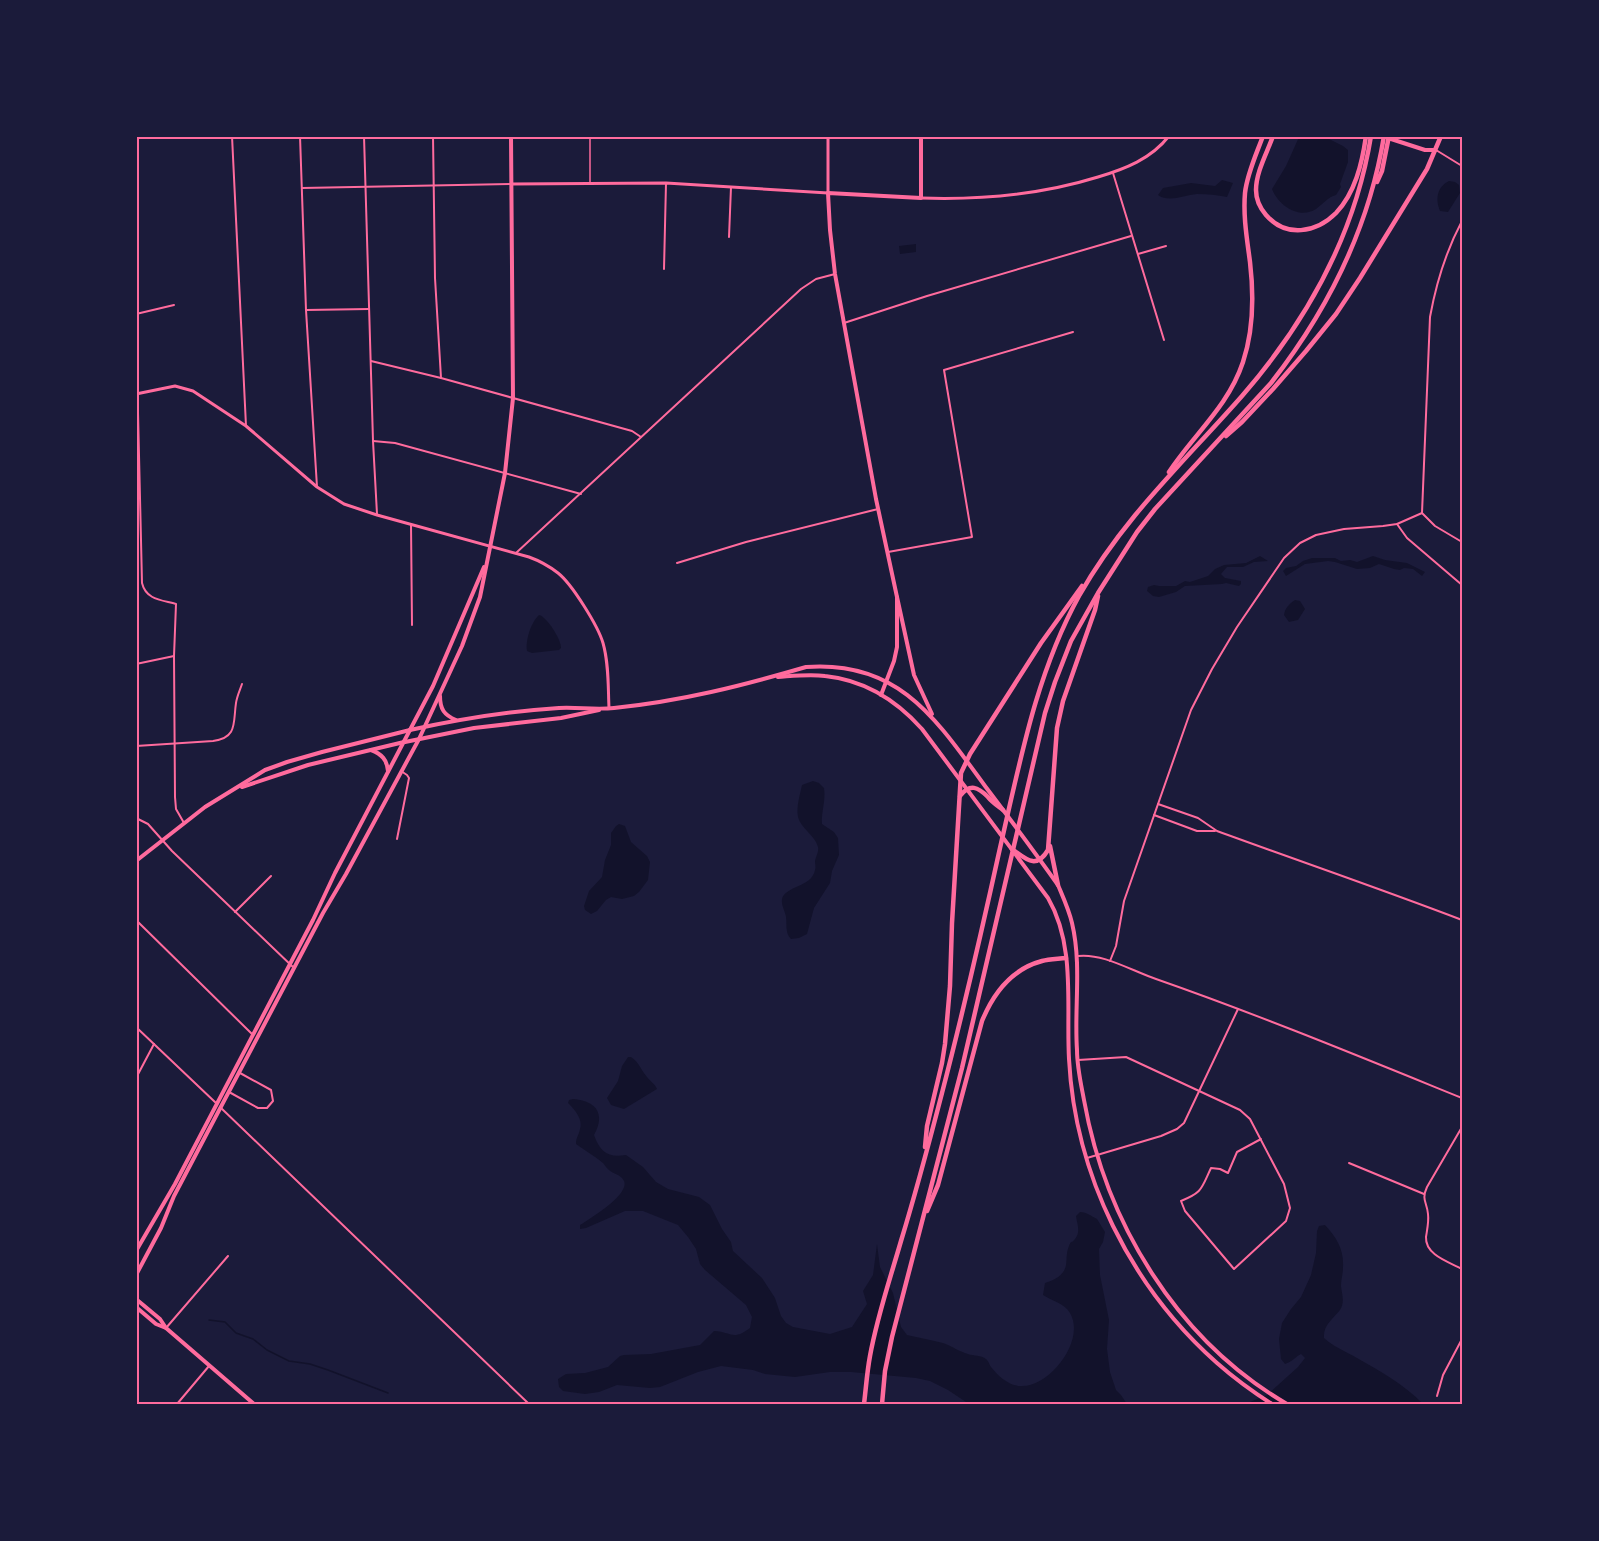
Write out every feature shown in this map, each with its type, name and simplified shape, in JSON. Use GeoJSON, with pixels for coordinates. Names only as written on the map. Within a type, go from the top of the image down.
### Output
{"type":"FeatureCollection","features":[{"type":"Feature","properties":{"kind":"highway"},"geometry":{"type":"LineString","coordinates":[[1160,485],[1182,453],[1215,414],[1237,378],[1245,355],[1253,301],[1245,220],[1245,192],[1249,173],[1263,136]]}},
{"type":"Feature","properties":{"kind":"highway"},"geometry":{"type":"LineString","coordinates":[[1273,136],[1257,182],[1258,201],[1264,213],[1275,223],[1287,229],[1304,231],[1324,223],[1345,201],[1359,171],[1366,136]]}},
{"type":"Feature","properties":{"kind":"highway"},"geometry":{"type":"LineString","coordinates":[[922,1165],[927,1126],[945,1044],[950,986],[959,778],[966,760],[1041,643],[1122,530],[1256,380],[1288,338],[1330,266],[1344,237],[1358,196],[1371,136]]}},
{"type":"Feature","properties":{"kind":"highway"},"geometry":{"type":"LineString","coordinates":[[882,1404],[888,1356],[962,1068],[1045,713],[1071,641],[1137,532],[1155,509],[1271,382],[1287,363],[1315,321],[1345,264],[1367,209],[1384,136]]}},
{"type":"Feature","properties":{"kind":"highway"},"geometry":{"type":"LineString","coordinates":[[1371,192],[1382,171],[1389,136]]}},
{"type":"Feature","properties":{"kind":"highway"},"geometry":{"type":"LineString","coordinates":[[1211,449],[1250,414],[1306,351],[1335,314],[1416,187],[1441,136]]}},
{"type":"Feature","properties":{"kind":"highway"},"geometry":{"type":"LineString","coordinates":[[864,1404],[870,1356],[880,1314],[942,1092],[1032,716],[1049,661],[1064,625],[1102,559]]}},
{"type":"Feature","properties":{"kind":"highway"},"geometry":{"type":"LineString","coordinates":[[1012,849],[1030,861],[1040,859],[1048,850],[1057,728],[1063,701],[1095,610],[1098,593]]}},
{"type":"Feature","properties":{"kind":"highway"},"geometry":{"type":"LineString","coordinates":[[958,798],[967,789],[979,789],[1003,810]]}},
{"type":"Feature","properties":{"kind":"highway"},"geometry":{"type":"LineString","coordinates":[[1049,841],[1058,885]]}},
{"type":"Feature","properties":{"kind":"highway"},"geometry":{"type":"LineString","coordinates":[[921,1224],[939,1185],[987,1008],[1001,987],[1021,970],[1045,960],[1066,958]]}},
{"type":"Feature","properties":{"kind":"main road"},"geometry":{"type":"LineString","coordinates":[[136,1275],[161,1228],[179,1186],[239,1072],[419,739],[474,616],[480,597],[505,473],[513,398],[511,136]]}},
{"type":"Feature","properties":{"kind":"main road"},"geometry":{"type":"LineString","coordinates":[[921,136],[921,198],[828,193],[835,274],[878,509],[914,675],[933,718]]}},
{"type":"Feature","properties":{"kind":"main road"},"geometry":{"type":"LineString","coordinates":[[1384,136],[1425,150],[1436,150]]}},
{"type":"Feature","properties":{"kind":"main road"},"geometry":{"type":"LineString","coordinates":[[136,1251],[164,1204],[404,742],[441,669],[486,561]]}},
{"type":"Feature","properties":{"kind":"main road"},"geometry":{"type":"LineString","coordinates":[[881,695],[894,661],[898,639],[897,597]]}},
{"type":"Feature","properties":{"kind":"main road"},"geometry":{"type":"LineString","coordinates":[[232,790],[308,765],[404,742],[474,728],[674,701],[806,667],[853,670],[886,681],[912,698],[933,718],[1058,885],[1072,924],[1076,956],[1078,1060],[1089,1125],[1107,1185],[1130,1237],[1178,1310],[1200,1334],[1248,1378],[1287,1404]]}},
{"type":"Feature","properties":{"kind":"main road"},"geometry":{"type":"LineString","coordinates":[[771,677],[827,676],[857,683],[897,705],[914,721],[959,778],[1056,912],[1061,926],[1066,958],[1070,1080],[1087,1158],[1108,1216],[1146,1283],[1172,1317],[1218,1364],[1272,1404]]}},
{"type":"Feature","properties":{"kind":"main road"},"geometry":{"type":"LineString","coordinates":[[440,695],[440,705],[443,711],[457,720]]}},
{"type":"Feature","properties":{"kind":"main road"},"geometry":{"type":"LineString","coordinates":[[136,861],[205,807],[232,790],[265,770],[307,756],[457,720],[517,711],[609,708]]}},
{"type":"Feature","properties":{"kind":"main road"},"geometry":{"type":"LineString","coordinates":[[371,750],[382,756],[387,763],[388,772]]}},
{"type":"Feature","properties":{"kind":"main road"},"geometry":{"type":"LineString","coordinates":[[307,756],[308,765]]}},
{"type":"Feature","properties":{"kind":"main road"},"geometry":{"type":"LineString","coordinates":[[1066,958],[1076,956]]}},
{"type":"Feature","properties":{"kind":"main road"},"geometry":{"type":"LineString","coordinates":[[136,1299],[254,1404]]}},
{"type":"Feature","properties":{"kind":"main road"},"geometry":{"type":"LineString","coordinates":[[136,1307],[156,1324],[166,1328]]}},
{"type":"Feature","properties":{"kind":"street"},"geometry":{"type":"LineString","coordinates":[[232,136],[246,426]]}},
{"type":"Feature","properties":{"kind":"street"},"geometry":{"type":"LineString","coordinates":[[300,136],[306,310],[316,487]]}},
{"type":"Feature","properties":{"kind":"street"},"geometry":{"type":"LineString","coordinates":[[364,136],[377,515]]}},
{"type":"Feature","properties":{"kind":"street"},"geometry":{"type":"LineString","coordinates":[[433,136],[436,297],[441,378]]}},
{"type":"Feature","properties":{"kind":"street"},"geometry":{"type":"LineString","coordinates":[[302,188],[666,183],[828,193],[828,136]]}},
{"type":"Feature","properties":{"kind":"street"},"geometry":{"type":"LineString","coordinates":[[921,198],[964,200],[1005,197],[1056,188],[1112,173],[1145,159],[1161,147],[1169,136]]}},
{"type":"Feature","properties":{"kind":"street"},"geometry":{"type":"LineString","coordinates":[[1436,150],[1462,166]]}},
{"type":"Feature","properties":{"kind":"street"},"geometry":{"type":"LineString","coordinates":[[1112,173],[1164,339]]}},
{"type":"Feature","properties":{"kind":"street"},"geometry":{"type":"LineString","coordinates":[[664,269],[666,183]]}},
{"type":"Feature","properties":{"kind":"street"},"geometry":{"type":"LineString","coordinates":[[729,237],[731,187]]}},
{"type":"Feature","properties":{"kind":"street"},"geometry":{"type":"LineString","coordinates":[[1462,221],[1444,261],[1434,293],[1430,317],[1422,513],[1435,526],[1462,542]]}},
{"type":"Feature","properties":{"kind":"street"},"geometry":{"type":"LineString","coordinates":[[844,323],[1131,236]]}},
{"type":"Feature","properties":{"kind":"street"},"geometry":{"type":"LineString","coordinates":[[1137,254],[1166,246]]}},
{"type":"Feature","properties":{"kind":"street"},"geometry":{"type":"LineString","coordinates":[[515,553],[801,289],[816,279],[835,274]]}},
{"type":"Feature","properties":{"kind":"street"},"geometry":{"type":"LineString","coordinates":[[136,314],[174,304]]}},
{"type":"Feature","properties":{"kind":"street"},"geometry":{"type":"LineString","coordinates":[[306,310],[370,309]]}},
{"type":"Feature","properties":{"kind":"street"},"geometry":{"type":"LineString","coordinates":[[136,327],[142,584],[146,593],[154,598],[176,604],[175,804],[184,823]]}},
{"type":"Feature","properties":{"kind":"street"},"geometry":{"type":"LineString","coordinates":[[888,552],[972,537],[944,370],[1073,332]]}},
{"type":"Feature","properties":{"kind":"street"},"geometry":{"type":"LineString","coordinates":[[371,361],[632,431],[641,437]]}},
{"type":"Feature","properties":{"kind":"street"},"geometry":{"type":"LineString","coordinates":[[137,394],[170,386],[186,388],[202,396],[246,426],[316,487],[344,504],[515,553],[540,562],[558,573],[572,589],[601,638],[606,660],[609,708]]}},
{"type":"Feature","properties":{"kind":"street"},"geometry":{"type":"LineString","coordinates":[[373,441],[395,442],[581,494]]}},
{"type":"Feature","properties":{"kind":"street"},"geometry":{"type":"LineString","coordinates":[[677,563],[748,542],[878,509]]}},
{"type":"Feature","properties":{"kind":"street"},"geometry":{"type":"LineString","coordinates":[[1110,962],[1116,946],[1124,902],[1194,703],[1238,627],[1284,558],[1300,543],[1316,535],[1344,529],[1397,524],[1422,513]]}},
{"type":"Feature","properties":{"kind":"street"},"geometry":{"type":"LineString","coordinates":[[411,524],[412,625]]}},
{"type":"Feature","properties":{"kind":"street"},"geometry":{"type":"LineString","coordinates":[[1397,524],[1401,533],[1462,585]]}},
{"type":"Feature","properties":{"kind":"street"},"geometry":{"type":"LineString","coordinates":[[136,564],[142,564]]}},
{"type":"Feature","properties":{"kind":"street"},"geometry":{"type":"LineString","coordinates":[[136,664],[174,656]]}},
{"type":"Feature","properties":{"kind":"street"},"geometry":{"type":"LineString","coordinates":[[136,746],[224,739],[233,728],[236,701],[242,684]]}},
{"type":"Feature","properties":{"kind":"street"},"geometry":{"type":"LineString","coordinates":[[397,839],[409,778],[401,771]]}},
{"type":"Feature","properties":{"kind":"street"},"geometry":{"type":"LineString","coordinates":[[1158,804],[1198,818],[1217,831],[1462,920]]}},
{"type":"Feature","properties":{"kind":"street"},"geometry":{"type":"LineString","coordinates":[[1154,815],[1197,831],[1217,831]]}},
{"type":"Feature","properties":{"kind":"street"},"geometry":{"type":"LineString","coordinates":[[136,818],[148,824],[294,968]]}},
{"type":"Feature","properties":{"kind":"street"},"geometry":{"type":"LineString","coordinates":[[235,912],[271,876]]}},
{"type":"Feature","properties":{"kind":"street"},"geometry":{"type":"LineString","coordinates":[[136,920],[257,1038]]}},
{"type":"Feature","properties":{"kind":"street"},"geometry":{"type":"LineString","coordinates":[[1076,956],[1092,956],[1238,1009],[1462,1098]]}},
{"type":"Feature","properties":{"kind":"street"},"geometry":{"type":"LineString","coordinates":[[1087,1158],[1161,1136],[1184,1123],[1238,1009]]}},
{"type":"Feature","properties":{"kind":"street"},"geometry":{"type":"LineString","coordinates":[[137,1028],[527,1404]]}},
{"type":"Feature","properties":{"kind":"street"},"geometry":{"type":"LineString","coordinates":[[136,1078],[154,1044]]}},
{"type":"Feature","properties":{"kind":"street"},"geometry":{"type":"LineString","coordinates":[[1078,1060],[1126,1057],[1240,1110],[1250,1119],[1261,1139],[1284,1185],[1290,1208],[1286,1221],[1234,1269],[1185,1211],[1181,1201],[1196,1195],[1211,1168],[1228,1173],[1237,1152],[1261,1139]]}},
{"type":"Feature","properties":{"kind":"street"},"geometry":{"type":"LineString","coordinates":[[229,1092],[258,1108],[267,1108],[273,1101],[271,1090],[239,1072]]}},
{"type":"Feature","properties":{"kind":"street"},"geometry":{"type":"LineString","coordinates":[[1462,1127],[1424,1194],[1428,1214],[1426,1239],[1428,1248],[1434,1254],[1462,1269]]}},
{"type":"Feature","properties":{"kind":"street"},"geometry":{"type":"LineString","coordinates":[[1349,1163],[1424,1194]]}},
{"type":"Feature","properties":{"kind":"street"},"geometry":{"type":"LineString","coordinates":[[166,1328],[228,1256]]}},
{"type":"Feature","properties":{"kind":"street"},"geometry":{"type":"LineString","coordinates":[[1437,1396],[1443,1375],[1462,1339]]}},
{"type":"Feature","properties":{"kind":"street"},"geometry":{"type":"LineString","coordinates":[[177,1404],[209,1366]]}},
{"type":"Feature","properties":{"kind":"lane"},"geometry":{"type":"LineString","coordinates":[[590,136],[590,183]]}},
{"type":"Feature","properties":{"kind":"shaded area"},"geometry":{"type":"Polygon","coordinates":[[[1323,136],[1348,150],[1348,162],[1341,187],[1336,195],[1316,209],[1303,213],[1296,212],[1284,205],[1272,189],[1286,166],[1299,137],[1323,136]]]}},
{"type":"Feature","properties":{"kind":"shaded area"},"geometry":{"type":"Polygon","coordinates":[[[1222,180],[1233,183],[1227,197],[1197,194],[1167,198],[1158,195],[1163,188],[1191,183],[1215,186],[1222,180]]]}},
{"type":"Feature","properties":{"kind":"shaded area"},"geometry":{"type":"Polygon","coordinates":[[[1449,181],[1459,185],[1460,193],[1448,212],[1440,211],[1438,194],[1449,181]]]}},
{"type":"Feature","properties":{"kind":"shaded area"},"geometry":{"type":"Polygon","coordinates":[[[916,244],[916,252],[900,254],[899,246],[916,244]]]}},
{"type":"Feature","properties":{"kind":"shaded area"},"geometry":{"type":"Polygon","coordinates":[[[1260,556],[1268,561],[1254,562],[1243,567],[1227,567],[1221,574],[1225,578],[1241,581],[1239,586],[1226,583],[1185,586],[1176,592],[1159,597],[1147,591],[1148,587],[1154,585],[1176,586],[1185,581],[1190,582],[1208,576],[1215,569],[1224,565],[1246,563],[1260,556]]]}},
{"type":"Feature","properties":{"kind":"shaded area"},"geometry":{"type":"Polygon","coordinates":[[[1373,556],[1407,563],[1425,572],[1422,576],[1413,569],[1400,570],[1379,564],[1370,568],[1357,569],[1328,561],[1305,564],[1286,576],[1283,571],[1312,558],[1335,558],[1341,561],[1357,562],[1373,556]]]}},
{"type":"Feature","properties":{"kind":"shaded area"},"geometry":{"type":"Polygon","coordinates":[[[1295,600],[1300,601],[1305,609],[1298,620],[1289,622],[1284,615],[1288,606],[1295,600]]]}},
{"type":"Feature","properties":{"kind":"shaded area"},"geometry":{"type":"Polygon","coordinates":[[[539,615],[546,620],[556,634],[561,648],[559,650],[532,653],[527,651],[529,632],[539,615]]]}},
{"type":"Feature","properties":{"kind":"shaded area"},"geometry":{"type":"Polygon","coordinates":[[[813,781],[824,788],[822,824],[834,832],[838,838],[839,855],[830,883],[814,908],[807,934],[791,939],[787,932],[782,899],[788,891],[813,876],[818,851],[816,843],[798,817],[798,801],[802,785],[813,781]]]}},
{"type":"Feature","properties":{"kind":"shaded area"},"geometry":{"type":"Polygon","coordinates":[[[619,824],[625,826],[631,842],[647,856],[650,862],[648,880],[634,896],[622,899],[611,897],[591,914],[585,910],[584,906],[589,891],[602,877],[611,845],[611,833],[619,824]]]}},
{"type":"Feature","properties":{"kind":"shaded area"},"geometry":{"type":"Polygon","coordinates":[[[628,1057],[636,1061],[657,1089],[624,1109],[611,1105],[607,1098],[618,1081],[622,1066],[628,1057]]]}},
{"type":"Feature","properties":{"kind":"shaded area"},"geometry":{"type":"Polygon","coordinates":[[[573,1099],[588,1102],[597,1110],[599,1120],[594,1135],[602,1150],[614,1156],[626,1155],[643,1167],[656,1182],[668,1189],[699,1197],[710,1205],[731,1242],[733,1251],[762,1278],[775,1298],[786,1323],[793,1327],[830,1334],[852,1327],[867,1304],[863,1291],[873,1275],[877,1244],[880,1267],[893,1293],[901,1327],[907,1335],[943,1343],[965,1353],[980,1356],[987,1360],[1000,1377],[1017,1386],[1032,1384],[1043,1379],[1062,1360],[1069,1348],[1074,1324],[1070,1313],[1061,1304],[1043,1295],[1045,1283],[1058,1277],[1065,1269],[1070,1243],[1078,1234],[1076,1216],[1080,1212],[1089,1214],[1097,1219],[1105,1232],[1099,1249],[1100,1275],[1109,1320],[1107,1349],[1110,1372],[1116,1390],[1127,1404],[969,1404],[930,1381],[916,1378],[851,1372],[830,1372],[795,1377],[721,1366],[698,1372],[660,1387],[617,1385],[599,1392],[585,1394],[563,1391],[559,1387],[558,1379],[566,1374],[585,1373],[608,1367],[624,1355],[651,1354],[700,1345],[714,1331],[732,1335],[740,1334],[750,1328],[752,1317],[746,1305],[700,1264],[696,1249],[678,1225],[643,1211],[625,1211],[580,1229],[580,1225],[616,1199],[624,1186],[624,1181],[600,1160],[576,1144],[581,1125],[578,1115],[568,1103],[573,1099]]]}},
{"type":"Feature","properties":{"kind":"shaded area"},"geometry":{"type":"Polygon","coordinates":[[[1325,1225],[1341,1250],[1343,1301],[1342,1307],[1327,1326],[1324,1338],[1392,1379],[1423,1404],[1245,1404],[1267,1395],[1305,1358],[1301,1354],[1285,1364],[1281,1359],[1279,1339],[1282,1323],[1301,1297],[1311,1275],[1316,1253],[1317,1231],[1319,1226],[1325,1225]]]}},
{"type":"Feature","properties":{"kind":"waterway"},"geometry":{"type":"LineString","coordinates":[[209,1320],[225,1322],[236,1333],[253,1339],[267,1350],[289,1361],[310,1364],[388,1393]]}}]}
